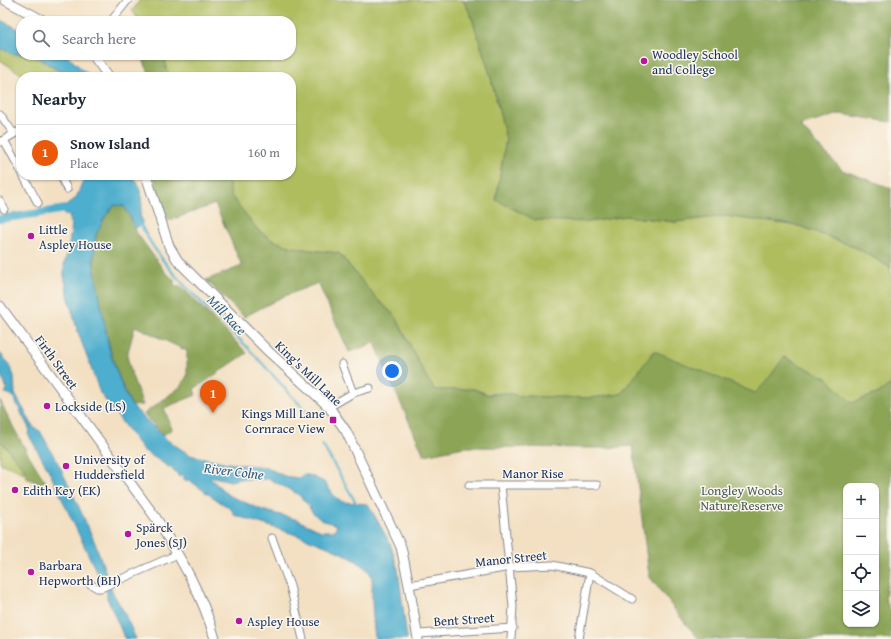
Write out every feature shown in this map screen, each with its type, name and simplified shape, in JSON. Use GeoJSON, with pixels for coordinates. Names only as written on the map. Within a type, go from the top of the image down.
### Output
{"type":"FeatureCollection","features":[{"type":"Feature","properties":{"kind":"street"},"geometry":{"type":"LineString","coordinates":[[5,0],[35,16]]}},
{"type":"Feature","properties":{"kind":"street"},"geometry":{"type":"LineString","coordinates":[[115,16],[128,0]]}},
{"type":"Feature","properties":{"kind":"street"},"geometry":{"type":"LineString","coordinates":[[96,60],[105,72]]}},
{"type":"Feature","properties":{"kind":"street"},"geometry":{"type":"LineString","coordinates":[[0,114],[14,134],[2,141],[16,163]]}},
{"type":"Feature","properties":{"kind":"street"},"geometry":{"type":"LineString","coordinates":[[26,180],[38,203]]}},
{"type":"Feature","properties":{"kind":"street"},"geometry":{"type":"LineString","coordinates":[[62,180],[67,189]]}},
{"type":"Feature","properties":{"kind":"street","name":"King's Mill Lane"},"geometry":{"type":"LineString","coordinates":[[148,180],[169,246],[178,261],[268,351],[329,407],[346,431],[401,547],[418,637]]}},
{"type":"Feature","properties":{"kind":"street"},"geometry":{"type":"LineString","coordinates":[[0,201],[4,209]]}},
{"type":"Feature","properties":{"kind":"street","name":"Firth Street"},"geometry":{"type":"LineString","coordinates":[[0,306],[156,518],[178,554],[196,590],[211,625],[215,639]]}},
{"type":"Feature","properties":{"kind":"street"},"geometry":{"type":"LineString","coordinates":[[342,364],[353,393]]}},
{"type":"Feature","properties":{"kind":"street"},"geometry":{"type":"LineString","coordinates":[[329,407],[353,393],[370,388]]}},
{"type":"Feature","properties":{"kind":"street","name":"Manor Rise"},"geometry":{"type":"LineString","coordinates":[[469,485],[597,485]]}},
{"type":"Feature","properties":{"kind":"street"},"geometry":{"type":"LineString","coordinates":[[501,485],[514,606],[511,639]]}},
{"type":"Feature","properties":{"kind":"street"},"geometry":{"type":"LineString","coordinates":[[272,538],[290,586],[303,639]]}},
{"type":"Feature","properties":{"kind":"street"},"geometry":{"type":"LineString","coordinates":[[87,582],[97,588],[101,588],[178,554]]}},
{"type":"Feature","properties":{"kind":"street","name":"Manor Street"},"geometry":{"type":"LineString","coordinates":[[409,585],[510,567],[552,565],[590,573],[632,599]]}},
{"type":"Feature","properties":{"kind":"street"},"geometry":{"type":"LineString","coordinates":[[581,638],[590,573]]}},
{"type":"Feature","properties":{"kind":"street","name":"Bent Street"},"geometry":{"type":"LineString","coordinates":[[418,637],[513,628]]}},
{"type":"Feature","properties":{"kind":"green space"},"geometry":{"type":"Polygon","coordinates":[[[140,0],[463,0],[471,15],[490,74],[506,139],[496,200],[588,222],[626,216],[675,222],[725,216],[800,226],[857,248],[891,268],[891,384],[879,393],[852,403],[827,378],[767,381],[755,393],[692,368],[633,379],[621,394],[591,398],[521,396],[505,393],[487,394],[474,389],[434,390],[396,317],[376,298],[339,253],[289,246],[272,240],[257,229],[231,196],[228,180],[296,180],[296,72],[168,72],[166,69],[165,60],[296,60],[296,16],[136,16],[132,11],[140,0]]]}},
{"type":"Feature","properties":{"kind":"green space"},"geometry":{"type":"Polygon","coordinates":[[[463,0],[891,0],[891,122],[840,114],[800,126],[842,170],[891,188],[891,268],[857,248],[800,226],[725,216],[675,222],[626,216],[588,222],[535,220],[496,200],[506,139],[490,74],[471,15],[463,0]]]}},
{"type":"Feature","properties":{"kind":"green space"},"geometry":{"type":"Polygon","coordinates":[[[0,48],[16,54],[16,60],[41,60],[61,72],[18,72],[0,60],[0,48]]]}},
{"type":"Feature","properties":{"kind":"green space"},"geometry":{"type":"Polygon","coordinates":[[[144,60],[165,60],[166,69],[168,72],[149,72],[144,60]]]}},
{"type":"Feature","properties":{"kind":"green space","name":"Longley Woods Nature Reserve"},"geometry":{"type":"Polygon","coordinates":[[[155,180],[228,180],[231,196],[257,229],[272,240],[289,246],[339,253],[376,298],[396,317],[424,373],[435,390],[474,389],[488,395],[505,393],[521,396],[591,398],[621,394],[654,351],[755,393],[767,381],[784,357],[827,378],[852,403],[879,393],[891,384],[891,570],[885,598],[891,612],[891,639],[699,639],[649,576],[633,446],[607,448],[464,447],[424,455],[375,343],[349,352],[318,283],[282,297],[244,317],[206,280],[242,266],[215,204],[168,221],[155,180]]]}},
{"type":"Feature","properties":{"kind":"green space"},"geometry":{"type":"Polygon","coordinates":[[[114,205],[124,206],[134,229],[165,272],[174,280],[174,286],[181,286],[247,353],[194,389],[196,395],[164,408],[172,429],[163,435],[144,414],[180,387],[187,376],[187,351],[135,326],[127,356],[132,376],[143,405],[132,406],[120,381],[108,342],[95,269],[94,253],[97,232],[101,223],[114,205]]]}},
{"type":"Feature","properties":{"kind":"green space"},"geometry":{"type":"Polygon","coordinates":[[[0,400],[35,466],[49,487],[26,478],[24,469],[0,440],[0,400]]]}},
{"type":"Feature","properties":{"kind":"green space"},"geometry":{"type":"Polygon","coordinates":[[[0,414],[31,476],[0,463],[0,414]]]}},
{"type":"Feature","properties":{"kind":"water"},"geometry":{"type":"Polygon","coordinates":[[[0,20],[16,28],[16,54],[0,48],[0,20]]]}},
{"type":"Feature","properties":{"kind":"water"},"geometry":{"type":"Polygon","coordinates":[[[43,60],[72,60],[85,72],[61,72],[43,60]]]}},
{"type":"Feature","properties":{"kind":"water","name":"River Colne"},"geometry":{"type":"Polygon","coordinates":[[[83,180],[136,180],[140,190],[142,205],[140,216],[143,221],[141,225],[134,229],[124,206],[114,205],[104,218],[96,235],[93,262],[110,353],[124,392],[132,406],[167,440],[190,455],[228,463],[266,467],[284,476],[298,478],[303,475],[309,475],[324,482],[336,498],[343,502],[368,504],[390,543],[398,569],[407,639],[375,639],[372,610],[372,579],[371,575],[363,566],[349,557],[308,539],[234,515],[232,510],[189,480],[185,481],[182,474],[179,477],[175,471],[143,450],[100,393],[78,332],[64,276],[64,265],[72,225],[69,222],[70,216],[64,215],[67,205],[76,198],[83,180]],[[214,477],[210,478],[228,495],[262,510],[295,519],[321,531],[332,531],[336,528],[337,525],[321,520],[312,512],[298,494],[269,479],[239,479],[231,481],[214,477]]]}},
{"type":"Feature","properties":{"kind":"water"},"geometry":{"type":"Polygon","coordinates":[[[0,353],[10,366],[14,376],[15,394],[34,428],[40,431],[60,467],[95,543],[113,593],[124,612],[136,639],[125,639],[107,598],[105,586],[98,575],[47,467],[28,434],[30,430],[12,395],[5,393],[7,389],[0,373],[0,353]]]}},
{"type":"Feature","properties":{"kind":"waterway"},"geometry":{"type":"LineString","coordinates":[[0,219],[66,209]]}},
{"type":"Feature","properties":{"kind":"waterway","name":"Mill Race"},"geometry":{"type":"LineString","coordinates":[[141,225],[162,259],[174,274],[252,352],[306,411]]}},
{"type":"Feature","properties":{"kind":"waterway","name":"Mill Race"},"geometry":{"type":"LineString","coordinates":[[322,444],[356,503]]}},
{"type":"Feature","properties":{"kind":"place","name":"Woodley School and College"},"geometry":{"type":"Point","coordinates":[644,61]}},
{"type":"Feature","properties":{"kind":"place","name":"Little Aspley House"},"geometry":{"type":"Point","coordinates":[31,236]}},
{"type":"Feature","properties":{"kind":"place","name":"Lockside (LS)"},"geometry":{"type":"Point","coordinates":[47,406]}},
{"type":"Feature","properties":{"kind":"place","name":"Snow Island"},"geometry":{"type":"Point","coordinates":[213,413]}},
{"type":"Feature","properties":{"kind":"place","name":"Kings Mill Lane Cornrace View"},"geometry":{"type":"Point","coordinates":[333,420]}},
{"type":"Feature","properties":{"kind":"place","name":"University of Huddersfield"},"geometry":{"type":"Point","coordinates":[66,466]}},
{"type":"Feature","properties":{"kind":"place","name":"Edith Key (EK)"},"geometry":{"type":"Point","coordinates":[15,490]}},
{"type":"Feature","properties":{"kind":"place","name":"Spärck Jones (SJ)"},"geometry":{"type":"Point","coordinates":[128,534]}},
{"type":"Feature","properties":{"kind":"place","name":"Barbara Hepworth (BH)"},"geometry":{"type":"Point","coordinates":[31,572]}},
{"type":"Feature","properties":{"kind":"place","name":"Aspley House"},"geometry":{"type":"Point","coordinates":[239,621]}}]}
